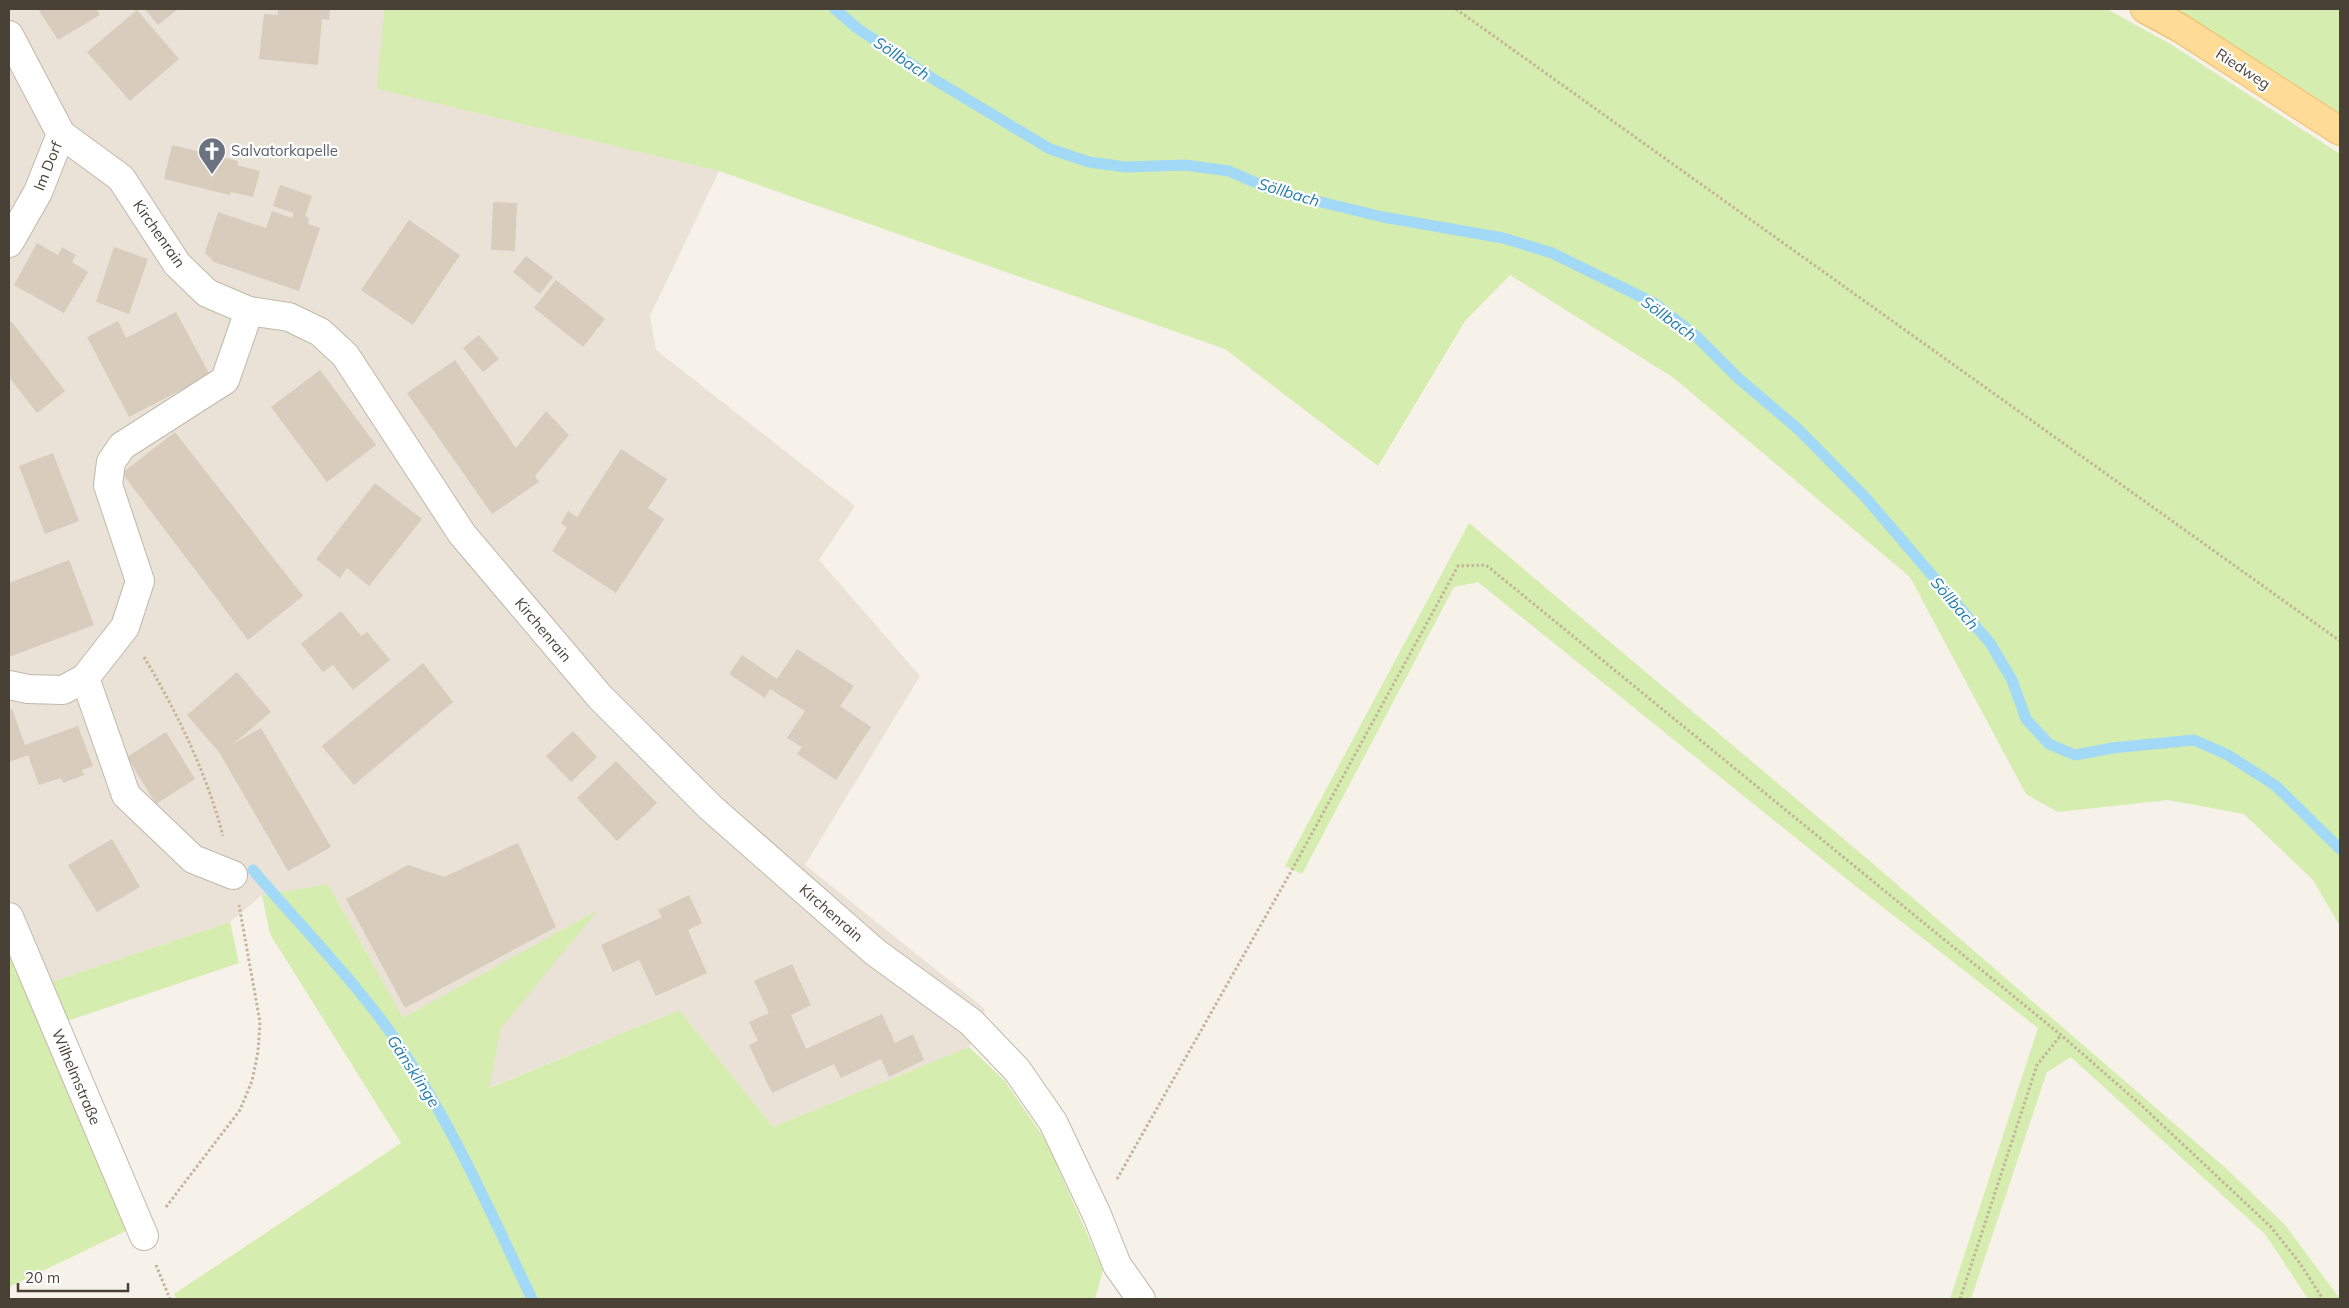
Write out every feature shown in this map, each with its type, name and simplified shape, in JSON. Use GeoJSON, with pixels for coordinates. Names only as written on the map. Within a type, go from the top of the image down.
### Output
{"type":"FeatureCollection","features":[{"type":"Feature","properties":{"kind":"main road","name":"Riedweg"},"geometry":{"type":"LineString","coordinates":[[2145,9],[2180,28],[2340,131]]}},
{"type":"Feature","properties":{"kind":"street","name":"Im Dorf"},"geometry":{"type":"LineString","coordinates":[[9,35],[61,134],[38,192],[9,243]]}},
{"type":"Feature","properties":{"kind":"street","name":"Kirchenrain"},"geometry":{"type":"LineString","coordinates":[[61,134],[121,178],[177,264],[207,293],[249,311],[289,317],[320,332],[345,355],[462,534],[600,698],[711,808],[875,952],[971,1022],[1017,1070],[1053,1122],[1097,1215],[1117,1265],[1141,1299]]}},
{"type":"Feature","properties":{"kind":"street"},"geometry":{"type":"LineString","coordinates":[[9,686],[28,689],[63,690],[85,678],[125,627],[140,581],[108,485],[112,462],[122,446],[225,380],[249,311]]}},
{"type":"Feature","properties":{"kind":"street"},"geometry":{"type":"LineString","coordinates":[[85,678],[126,795],[193,859],[233,875]]}},
{"type":"Feature","properties":{"kind":"street","name":"Wilhelmstraße"},"geometry":{"type":"LineString","coordinates":[[9,917],[144,1236]]}},
{"type":"Feature","properties":{"kind":"path"},"geometry":{"type":"LineString","coordinates":[[1456,9],[2340,641]]}},
{"type":"Feature","properties":{"kind":"path"},"geometry":{"type":"LineString","coordinates":[[1097,1215],[1293,868],[1458,566],[1486,564],[2061,1035],[2140,1105],[2271,1227],[2299,1262],[2323,1299]]}},
{"type":"Feature","properties":{"kind":"path"},"geometry":{"type":"LineString","coordinates":[[125,627],[160,683],[214,801],[233,875],[248,946],[260,1022],[258,1052],[252,1081],[240,1110],[144,1236]]}},
{"type":"Feature","properties":{"kind":"path"},"geometry":{"type":"LineString","coordinates":[[1960,1299],[2037,1065],[2061,1035]]}},
{"type":"Feature","properties":{"kind":"shaded area"},"geometry":{"type":"Polygon","coordinates":[[[9,9],[384,9],[378,89],[719,171],[650,316],[656,350],[855,506],[819,560],[920,676],[805,865],[985,1009],[969,1047],[773,1127],[679,1010],[488,1088],[450,993],[403,1018],[328,884],[262,895],[230,922],[45,984],[9,898],[9,9]]]}},
{"type":"Feature","properties":{"kind":"green space"},"geometry":{"type":"Polygon","coordinates":[[[384,9],[2107,9],[2172,45],[2340,154],[2340,926],[2313,880],[2244,814],[2168,800],[2058,812],[2026,794],[1910,577],[1674,378],[1510,275],[1465,321],[1378,466],[1225,349],[719,171],[377,89],[384,9]]]}},
{"type":"Feature","properties":{"kind":"green space"},"geometry":{"type":"Polygon","coordinates":[[[2176,9],[2340,9],[2340,113],[2176,9]]]}},
{"type":"Feature","properties":{"kind":"green space"},"geometry":{"type":"Polygon","coordinates":[[[1469,523],[1871,862],[2229,1171],[2285,1225],[2340,1299],[2308,1299],[2265,1234],[2071,1057],[2047,1072],[1971,1299],[1950,1299],[2038,1028],[1853,884],[1478,582],[1454,587],[1302,874],[1285,866],[1469,523]]]}},
{"type":"Feature","properties":{"kind":"green space"},"geometry":{"type":"Polygon","coordinates":[[[328,884],[403,1018],[598,910],[501,1028],[489,1088],[679,1010],[773,1127],[969,1047],[1004,1080],[1046,1141],[1103,1270],[1095,1299],[177,1299],[174,1294],[401,1143],[270,934],[262,895],[328,884]]]}},
{"type":"Feature","properties":{"kind":"green space"},"geometry":{"type":"Polygon","coordinates":[[[230,922],[239,963],[61,1023],[45,984],[230,922]]]}},
{"type":"Feature","properties":{"kind":"green space"},"geometry":{"type":"Polygon","coordinates":[[[9,951],[132,1228],[9,1287],[9,951]]]}},
{"type":"Feature","properties":{"kind":"building"},"geometry":{"type":"Polygon","coordinates":[[[38,9],[97,9],[100,15],[58,40],[38,9]]]}},
{"type":"Feature","properties":{"kind":"building"},"geometry":{"type":"Polygon","coordinates":[[[145,9],[178,9],[158,25],[145,9]]]}},
{"type":"Feature","properties":{"kind":"building"},"geometry":{"type":"Polygon","coordinates":[[[278,9],[330,9],[329,20],[322,19],[318,65],[259,59],[264,14],[278,15],[278,9]]]}},
{"type":"Feature","properties":{"kind":"building"},"geometry":{"type":"Polygon","coordinates":[[[137,10],[179,59],[130,101],[87,52],[137,10]]]}},
{"type":"Feature","properties":{"kind":"building","name":"Salvatorkapelle"},"geometry":{"type":"Polygon","coordinates":[[[172,145],[238,161],[237,165],[260,171],[253,197],[231,192],[230,195],[164,179],[172,145]]]}},
{"type":"Feature","properties":{"kind":"building"},"geometry":{"type":"Polygon","coordinates":[[[280,185],[312,196],[305,216],[309,218],[308,224],[320,228],[299,291],[214,262],[205,253],[218,212],[266,228],[272,211],[292,218],[294,213],[273,206],[280,185]]]}},
{"type":"Feature","properties":{"kind":"building"},"geometry":{"type":"Polygon","coordinates":[[[493,202],[517,203],[515,251],[491,250],[493,202]]]}},
{"type":"Feature","properties":{"kind":"building"},"geometry":{"type":"Polygon","coordinates":[[[409,220],[460,255],[413,325],[361,290],[409,220]]]}},
{"type":"Feature","properties":{"kind":"building"},"geometry":{"type":"Polygon","coordinates":[[[37,243],[58,255],[62,247],[76,255],[72,262],[88,272],[64,313],[14,285],[37,243]]]}},
{"type":"Feature","properties":{"kind":"building"},"geometry":{"type":"Polygon","coordinates":[[[114,247],[148,259],[129,314],[96,302],[114,247]]]}},
{"type":"Feature","properties":{"kind":"building"},"geometry":{"type":"Polygon","coordinates":[[[526,256],[553,277],[540,294],[513,272],[526,256]]]}},
{"type":"Feature","properties":{"kind":"building"},"geometry":{"type":"Polygon","coordinates":[[[556,280],[605,319],[583,347],[534,308],[556,280]]]}},
{"type":"Feature","properties":{"kind":"building"},"geometry":{"type":"Polygon","coordinates":[[[176,312],[210,375],[129,417],[87,337],[118,321],[126,338],[176,312]]]}},
{"type":"Feature","properties":{"kind":"building"},"geometry":{"type":"Polygon","coordinates":[[[11,321],[65,391],[37,413],[9,377],[9,323],[11,321]]]}},
{"type":"Feature","properties":{"kind":"building"},"geometry":{"type":"Polygon","coordinates":[[[479,335],[499,359],[483,372],[463,348],[479,335]]]}},
{"type":"Feature","properties":{"kind":"building"},"geometry":{"type":"Polygon","coordinates":[[[455,360],[516,448],[546,411],[569,435],[535,476],[539,482],[492,514],[407,393],[455,360]]]}},
{"type":"Feature","properties":{"kind":"building"},"geometry":{"type":"Polygon","coordinates":[[[320,370],[376,445],[327,482],[271,407],[320,370]]]}},
{"type":"Feature","properties":{"kind":"building"},"geometry":{"type":"Polygon","coordinates":[[[175,432],[303,596],[248,640],[122,473],[175,432]]]}},
{"type":"Feature","properties":{"kind":"building"},"geometry":{"type":"Polygon","coordinates":[[[621,449],[667,479],[648,508],[664,519],[616,593],[552,551],[567,528],[561,523],[568,511],[577,517],[621,449]]]}},
{"type":"Feature","properties":{"kind":"building"},"geometry":{"type":"Polygon","coordinates":[[[53,453],[79,521],[45,534],[19,466],[53,453]]]}},
{"type":"Feature","properties":{"kind":"building"},"geometry":{"type":"Polygon","coordinates":[[[375,483],[422,519],[369,586],[347,568],[340,578],[316,559],[375,483]]]}},
{"type":"Feature","properties":{"kind":"building"},"geometry":{"type":"Polygon","coordinates":[[[69,560],[94,625],[9,657],[9,583],[69,560]]]}},
{"type":"Feature","properties":{"kind":"building"},"geometry":{"type":"Polygon","coordinates":[[[341,611],[361,636],[367,632],[390,660],[353,690],[333,665],[323,672],[301,644],[341,611]]]}},
{"type":"Feature","properties":{"kind":"building"},"geometry":{"type":"Polygon","coordinates":[[[797,649],[854,686],[840,706],[871,727],[836,780],[797,754],[802,747],[787,738],[805,711],[770,689],[765,698],[729,674],[742,655],[777,679],[797,649]]]}},
{"type":"Feature","properties":{"kind":"building"},"geometry":{"type":"Polygon","coordinates":[[[423,663],[453,702],[354,785],[322,746],[423,663]]]}},
{"type":"Feature","properties":{"kind":"building"},"geometry":{"type":"Polygon","coordinates":[[[237,672],[271,712],[233,744],[261,728],[331,847],[288,871],[219,752],[187,715],[237,672]]]}},
{"type":"Feature","properties":{"kind":"building"},"geometry":{"type":"Polygon","coordinates":[[[12,709],[25,745],[78,726],[93,766],[82,770],[84,775],[63,783],[61,778],[39,785],[28,755],[9,762],[9,710],[12,709]]]}},
{"type":"Feature","properties":{"kind":"building"},"geometry":{"type":"Polygon","coordinates":[[[573,731],[597,757],[571,782],[546,756],[573,731]]]}},
{"type":"Feature","properties":{"kind":"building"},"geometry":{"type":"Polygon","coordinates":[[[166,732],[195,779],[156,804],[127,757],[166,732]]]}},
{"type":"Feature","properties":{"kind":"building"},"geometry":{"type":"Polygon","coordinates":[[[616,761],[657,803],[617,841],[577,798],[616,761]]]}},
{"type":"Feature","properties":{"kind":"building"},"geometry":{"type":"Polygon","coordinates":[[[112,839],[140,887],[97,912],[68,865],[112,839]]]}},
{"type":"Feature","properties":{"kind":"building"},"geometry":{"type":"Polygon","coordinates":[[[518,843],[556,927],[405,1008],[346,899],[408,865],[444,877],[518,843]]]}},
{"type":"Feature","properties":{"kind":"building"},"geometry":{"type":"Polygon","coordinates":[[[689,895],[702,923],[688,930],[707,973],[656,996],[639,960],[613,972],[601,945],[662,917],[658,910],[689,895]]]}},
{"type":"Feature","properties":{"kind":"building"},"geometry":{"type":"Polygon","coordinates":[[[792,964],[811,1005],[791,1015],[806,1049],[882,1014],[895,1043],[913,1034],[924,1060],[889,1077],[881,1059],[841,1078],[834,1064],[772,1093],[749,1045],[758,1041],[749,1022],[769,1013],[754,981],[792,964]]]}},
{"type":"Feature","properties":{"kind":"waterway","name":"Söllbach"},"geometry":{"type":"LineString","coordinates":[[835,9],[857,28],[935,80],[1050,149],[1089,162],[1126,167],[1185,165],[1229,171],[1275,191],[1383,217],[1503,238],[1552,253],[1654,303],[1694,334],[1738,378],[1798,429],[1865,497],[1990,643],[2012,680],[2026,719],[2049,744],[2075,755],[2112,748],[2194,740],[2228,755],[2276,786],[2340,849]]}},
{"type":"Feature","properties":{"kind":"waterway","name":"Gänsklinge"},"geometry":{"type":"LineString","coordinates":[[253,870],[373,1009],[407,1057],[458,1146],[532,1299]]}},
{"type":"Feature","properties":{"kind":"place","name":"Salvatorkapelle"},"geometry":{"type":"Point","coordinates":[212,175]}}]}
